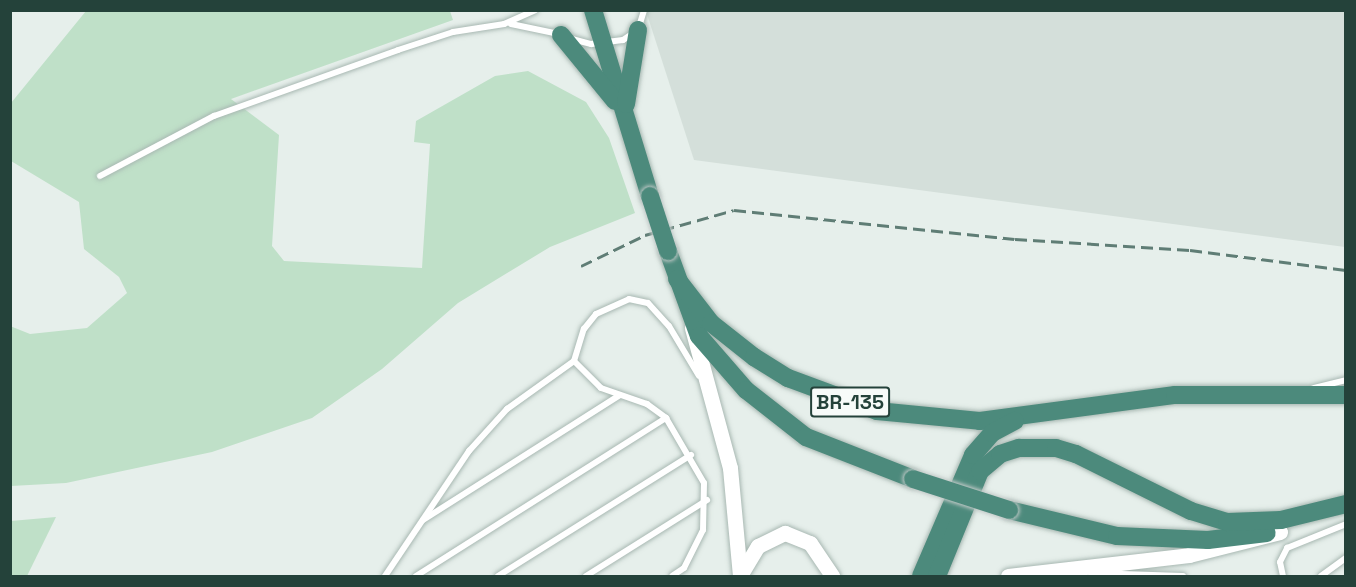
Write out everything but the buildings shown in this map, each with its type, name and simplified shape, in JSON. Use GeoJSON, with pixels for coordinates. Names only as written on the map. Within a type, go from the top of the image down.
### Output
{"type":"FeatureCollection","features":[{"type":"Feature","properties":{"kind":"highway","name":"BR-135"},"geometry":{"type":"LineString","coordinates":[[593,10],[690,320],[711,352],[786,424],[826,447],[913,479],[1009,510],[1091,532],[1150,538],[1208,540],[1280,532],[1346,515]]}},
{"type":"Feature","properties":{"kind":"highway"},"geometry":{"type":"LineString","coordinates":[[625,114],[638,30]]}},
{"type":"Feature","properties":{"kind":"highway"},"geometry":{"type":"LineString","coordinates":[[561,35],[625,114]]}},
{"type":"Feature","properties":{"kind":"highway","name":"BR-135"},"geometry":{"type":"LineString","coordinates":[[677,279],[727,337],[788,378],[877,411],[923,418],[1024,416],[1175,395],[1302,393],[1346,395]]}},
{"type":"Feature","properties":{"kind":"highway"},"geometry":{"type":"LineString","coordinates":[[921,576],[973,455],[992,433],[1024,416]]}},
{"type":"Feature","properties":{"kind":"highway"},"geometry":{"type":"LineString","coordinates":[[937,576],[980,471],[1000,453],[1019,448],[1056,448],[1076,454],[1191,511],[1227,522],[1270,522],[1346,504]]}},
{"type":"Feature","properties":{"kind":"street"},"geometry":{"type":"LineString","coordinates":[[690,320],[730,468],[740,576]]}},
{"type":"Feature","properties":{"kind":"street"},"geometry":{"type":"LineString","coordinates":[[1008,576],[1189,555],[1280,532]]}},
{"type":"Feature","properties":{"kind":"street"},"geometry":{"type":"LineString","coordinates":[[740,576],[758,546],[785,533],[810,543],[832,576]]}},
{"type":"Feature","properties":{"kind":"lane"},"geometry":{"type":"LineString","coordinates":[[99,176],[214,116],[453,32],[504,24],[535,10]]}},
{"type":"Feature","properties":{"kind":"lane"},"geometry":{"type":"LineString","coordinates":[[504,24],[604,44],[623,40],[638,30],[644,10]]}},
{"type":"Feature","properties":{"kind":"lane"},"geometry":{"type":"LineString","coordinates":[[385,576],[469,451],[507,409],[574,361],[584,329],[596,314],[629,299],[639,301],[660,314],[710,392]]}},
{"type":"Feature","properties":{"kind":"lane"},"geometry":{"type":"LineString","coordinates":[[574,361],[602,388],[647,404],[666,417],[691,455],[707,500],[697,546],[672,576]]}},
{"type":"Feature","properties":{"kind":"lane"},"geometry":{"type":"LineString","coordinates":[[1302,393],[1346,380]]}},
{"type":"Feature","properties":{"kind":"lane"},"geometry":{"type":"LineString","coordinates":[[419,523],[620,395]]}},
{"type":"Feature","properties":{"kind":"lane"},"geometry":{"type":"LineString","coordinates":[[416,576],[666,417]]}},
{"type":"Feature","properties":{"kind":"lane"},"geometry":{"type":"LineString","coordinates":[[498,576],[691,455]]}},
{"type":"Feature","properties":{"kind":"lane"},"geometry":{"type":"LineString","coordinates":[[586,576],[707,500]]}},
{"type":"Feature","properties":{"kind":"lane"},"geometry":{"type":"LineString","coordinates":[[1283,576],[1280,562],[1287,548],[1346,524]]}},
{"type":"Feature","properties":{"kind":"lane"},"geometry":{"type":"LineString","coordinates":[[1321,576],[1346,558]]}},
{"type":"Feature","properties":{"kind":"lane"},"geometry":{"type":"LineString","coordinates":[[1045,570],[1183,576]]}},
{"type":"Feature","properties":{"kind":"shaded area"},"geometry":{"type":"Polygon","coordinates":[[[646,11],[1345,11],[1345,247],[694,160],[646,11]]]}},
{"type":"Feature","properties":{"kind":"green space"},"geometry":{"type":"Polygon","coordinates":[[[86,11],[450,11],[453,20],[231,99],[279,135],[272,246],[284,261],[422,268],[430,144],[414,142],[416,121],[495,76],[528,71],[586,102],[609,138],[635,213],[550,247],[458,303],[382,369],[312,418],[212,452],[66,483],[11,486],[10,326],[30,334],[87,328],[127,293],[119,277],[84,249],[79,202],[11,161],[11,103],[86,11]]]}},
{"type":"Feature","properties":{"kind":"green space"},"geometry":{"type":"Polygon","coordinates":[[[56,517],[27,576],[11,576],[11,521],[56,517]]]}},
{"type":"Feature","properties":{"kind":"railway"},"geometry":{"type":"LineString","coordinates":[[581,266],[645,235],[734,210],[1015,239],[1190,250],[1346,270]]}}]}
